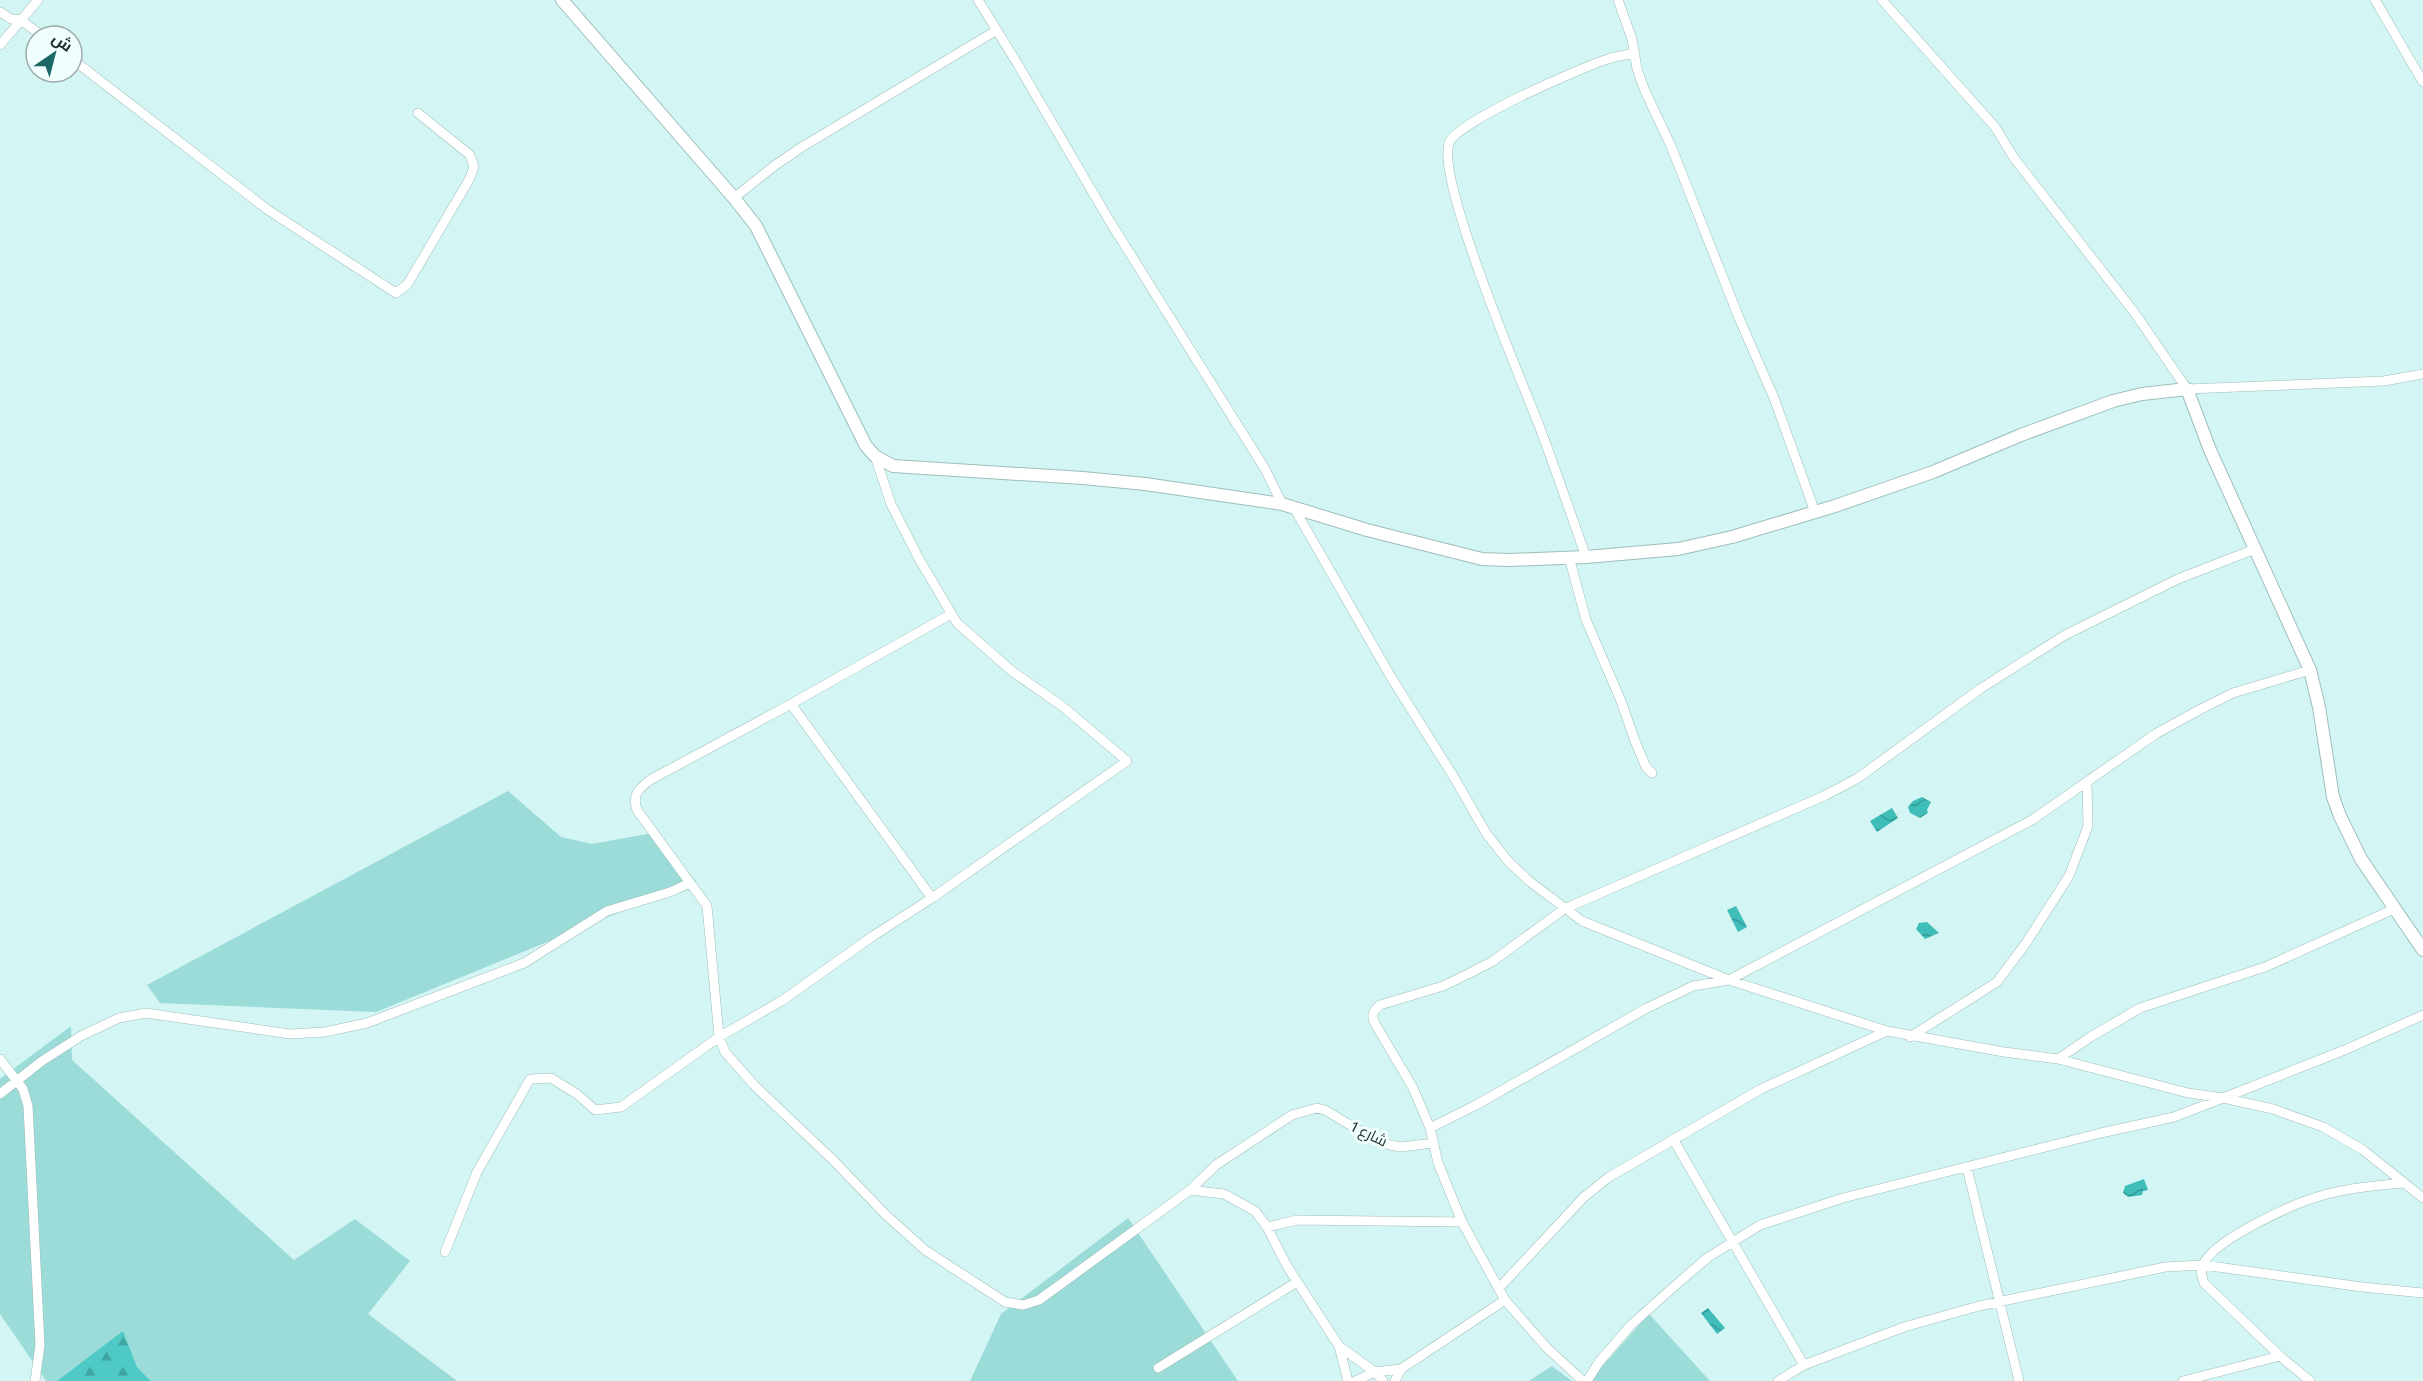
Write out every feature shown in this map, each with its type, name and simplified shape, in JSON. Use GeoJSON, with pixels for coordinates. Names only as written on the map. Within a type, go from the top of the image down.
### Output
{"type":"FeatureCollection","features":[{"type":"Feature","properties":{"kind":"street"},"geometry":{"type":"LineString","coordinates":[[0,45],[38,0]]}},
{"type":"Feature","properties":{"kind":"street"},"geometry":{"type":"LineString","coordinates":[[562,0],[756,226],[866,446],[875,456],[893,466],[1145,484],[1288,506],[1377,533],[1482,559],[1586,557],[1678,549],[1815,512],[1933,472],[2020,435],[2113,401],[2142,394],[2187,389],[2384,381],[2423,374]]}},
{"type":"Feature","properties":{"kind":"street"},"geometry":{"type":"LineString","coordinates":[[978,0],[1109,220],[1288,506],[1455,779],[1485,833],[1507,860],[1564,909],[1582,921],[1729,980],[1887,1031],[1910,1037],[2058,1059],[2188,1093],[2273,1109],[2323,1127],[2363,1150],[2423,1198]]}},
{"type":"Feature","properties":{"kind":"street"},"geometry":{"type":"LineString","coordinates":[[1618,0],[1623,10],[1645,91],[1671,146],[1739,318],[1774,398],[1815,512]]}},
{"type":"Feature","properties":{"kind":"street"},"geometry":{"type":"LineString","coordinates":[[1882,0],[1995,127],[2014,158],[2133,312],[2187,389],[2210,450],[2310,669],[2319,707],[2333,797],[2340,816],[2355,849],[2423,950]]}},
{"type":"Feature","properties":{"kind":"street"},"geometry":{"type":"LineString","coordinates":[[2375,0],[2423,82]]}},
{"type":"Feature","properties":{"kind":"street"},"geometry":{"type":"LineString","coordinates":[[0,12],[26,24]]}},
{"type":"Feature","properties":{"kind":"street"},"geometry":{"type":"LineString","coordinates":[[734,198],[802,147],[997,30]]}},
{"type":"Feature","properties":{"kind":"street"},"geometry":{"type":"LineString","coordinates":[[1586,557],[1561,484],[1472,252],[1455,192],[1448,146],[1456,132],[1493,111],[1573,72],[1610,58],[1635,53]]}},
{"type":"Feature","properties":{"kind":"street"},"geometry":{"type":"LineString","coordinates":[[84,68],[267,210],[396,293],[407,285],[469,180],[474,167],[470,155],[418,113]]}},
{"type":"Feature","properties":{"kind":"street"},"geometry":{"type":"LineString","coordinates":[[445,1252],[477,1172],[530,1079],[551,1078],[577,1094],[595,1110],[621,1107],[719,1037],[783,999],[932,898],[1127,761],[1089,727],[1013,672],[957,623],[918,557],[891,504],[875,456]]}},
{"type":"Feature","properties":{"kind":"street"},"geometry":{"type":"LineString","coordinates":[[2255,549],[2178,579],[2065,635],[1980,689],[1858,778],[1824,796],[1564,909],[1493,961],[1443,986],[1380,1005],[1373,1012],[1372,1018],[1413,1088],[1430,1128],[1438,1163],[1462,1222],[1505,1300],[1560,1361],[1585,1381],[1631,1325],[1707,1258],[1760,1225],[1843,1198],[2101,1133],[2174,1117],[2347,1049],[2423,1015]]}},
{"type":"Feature","properties":{"kind":"street"},"geometry":{"type":"LineString","coordinates":[[1569,557],[1586,620],[1622,701],[1646,767],[1652,773]]}},
{"type":"Feature","properties":{"kind":"street"},"geometry":{"type":"LineString","coordinates":[[951,614],[650,780],[635,794],[634,801],[637,810],[706,906],[709,916],[719,1037],[725,1052],[754,1085],[886,1215],[926,1250],[1005,1302],[1023,1305],[1039,1300],[1190,1190],[1224,1194],[1240,1201],[1255,1211],[1267,1227],[1298,1282],[1339,1346],[1348,1381]]}},
{"type":"Feature","properties":{"kind":"street"},"geometry":{"type":"LineString","coordinates":[[1430,1128],[1478,1104],[1645,1009],[1693,986],[1729,980],[2032,820],[2157,733],[2201,709],[2233,693],[2310,669]]}},
{"type":"Feature","properties":{"kind":"street"},"geometry":{"type":"LineString","coordinates":[[791,704],[932,898]]}},
{"type":"Feature","properties":{"kind":"street"},"geometry":{"type":"LineString","coordinates":[[1910,1037],[1997,982],[2026,943],[2068,876],[2088,826],[2087,782]]}},
{"type":"Feature","properties":{"kind":"street"},"geometry":{"type":"LineString","coordinates":[[0,1094],[42,1061],[81,1036],[119,1018],[146,1013],[290,1034],[325,1032],[367,1023],[524,963],[607,911],[670,892],[690,883]]}},
{"type":"Feature","properties":{"kind":"street"},"geometry":{"type":"LineString","coordinates":[[2058,1059],[2140,1008],[2265,967],[2394,909]]}},
{"type":"Feature","properties":{"kind":"street"},"geometry":{"type":"LineString","coordinates":[[1499,1288],[1584,1197],[1609,1177],[1761,1089],[1887,1031]]}},
{"type":"Feature","properties":{"kind":"street"},"geometry":{"type":"LineString","coordinates":[[0,1059],[18,1080],[28,1106],[40,1345],[35,1381]]}},
{"type":"Feature","properties":{"kind":"street","name":"شارع 1"},"geometry":{"type":"LineString","coordinates":[[1190,1190],[1232,1153],[1285,1119],[1309,1109],[1325,1110],[1365,1134],[1390,1145],[1401,1147],[1433,1143]]}},
{"type":"Feature","properties":{"kind":"street"},"geometry":{"type":"LineString","coordinates":[[1673,1139],[1804,1365]]}},
{"type":"Feature","properties":{"kind":"street"},"geometry":{"type":"LineString","coordinates":[[1967,1168],[2019,1381]]}},
{"type":"Feature","properties":{"kind":"street"},"geometry":{"type":"LineString","coordinates":[[2310,1381],[2280,1356],[2204,1283],[2203,1265],[2209,1256],[2228,1240],[2289,1208],[2317,1197],[2349,1189],[2403,1183]]}},
{"type":"Feature","properties":{"kind":"street"},"geometry":{"type":"LineString","coordinates":[[1267,1227],[1297,1220],[1462,1222]]}},
{"type":"Feature","properties":{"kind":"street"},"geometry":{"type":"LineString","coordinates":[[1778,1381],[1804,1365],[1904,1327],[2000,1302],[2165,1267],[2203,1265],[2423,1293]]}},
{"type":"Feature","properties":{"kind":"street"},"geometry":{"type":"LineString","coordinates":[[1158,1368],[1298,1282]]}},
{"type":"Feature","properties":{"kind":"street"},"geometry":{"type":"LineString","coordinates":[[1355,1381],[1375,1372],[1401,1369],[1505,1300]]}},
{"type":"Feature","properties":{"kind":"street"},"geometry":{"type":"LineString","coordinates":[[1339,1346],[1375,1372],[1383,1381]]}},
{"type":"Feature","properties":{"kind":"street"},"geometry":{"type":"LineString","coordinates":[[2183,1381],[2280,1356]]}},
{"type":"Feature","properties":{"kind":"street"},"geometry":{"type":"LineString","coordinates":[[1395,1381],[1401,1369]]}},
{"type":"Feature","properties":{"kind":"shaded area"},"geometry":{"type":"Polygon","coordinates":[[[508,791],[561,837],[592,844],[653,833],[696,881],[376,1012],[160,1003],[147,985],[508,791]]]}},
{"type":"Feature","properties":{"kind":"shaded area"},"geometry":{"type":"Polygon","coordinates":[[[71,1026],[72,1060],[294,1260],[355,1219],[410,1261],[368,1314],[457,1381],[151,1381],[137,1367],[123,1332],[57,1381],[46,1381],[0,1314],[0,1079],[71,1026]]]}},
{"type":"Feature","properties":{"kind":"shaded area"},"geometry":{"type":"Polygon","coordinates":[[[1128,1218],[1238,1381],[970,1381],[1001,1314],[1128,1218]]]}},
{"type":"Feature","properties":{"kind":"shaded area"},"geometry":{"type":"Polygon","coordinates":[[[1649,1314],[1710,1381],[1589,1381],[1649,1314]]]}},
{"type":"Feature","properties":{"kind":"shaded area"},"geometry":{"type":"Polygon","coordinates":[[[1552,1366],[1572,1381],[1529,1381],[1552,1366]]]}},
{"type":"Feature","properties":{"kind":"green space"},"geometry":{"type":"Polygon","coordinates":[[[123,1331],[137,1367],[151,1381],[57,1381],[123,1331]]]}},
{"type":"Feature","properties":{"kind":"water"},"geometry":{"type":"Polygon","coordinates":[[[1922,797],[1931,802],[1928,813],[1920,818],[1910,813],[1908,807],[1913,801],[1922,797]]]}},
{"type":"Feature","properties":{"kind":"water"},"geometry":{"type":"Polygon","coordinates":[[[1892,808],[1898,818],[1877,832],[1870,821],[1892,808]]]}},
{"type":"Feature","properties":{"kind":"water"},"geometry":{"type":"Polygon","coordinates":[[[1736,906],[1747,927],[1738,932],[1727,910],[1736,906]]]}},
{"type":"Feature","properties":{"kind":"water"},"geometry":{"type":"Polygon","coordinates":[[[1927,922],[1939,933],[1925,939],[1916,929],[1919,923],[1927,922]]]}},
{"type":"Feature","properties":{"kind":"water"},"geometry":{"type":"Polygon","coordinates":[[[2144,1179],[2148,1190],[2143,1191],[2142,1195],[2128,1197],[2123,1193],[2125,1186],[2144,1179]]]}},
{"type":"Feature","properties":{"kind":"water"},"geometry":{"type":"Polygon","coordinates":[[[1708,1308],[1725,1328],[1717,1334],[1701,1313],[1708,1308]]]}}]}
